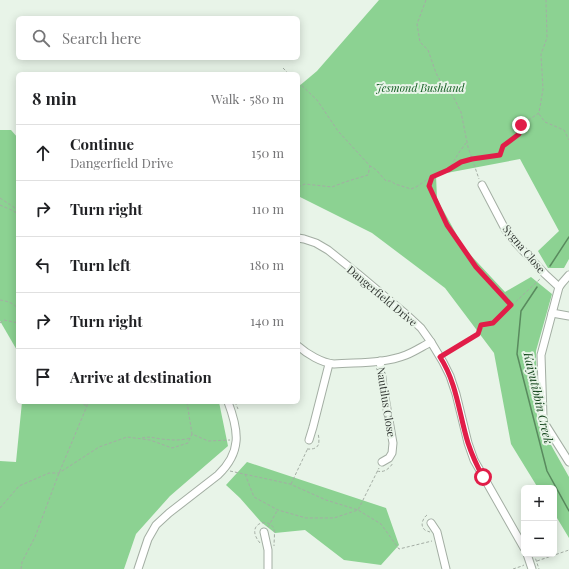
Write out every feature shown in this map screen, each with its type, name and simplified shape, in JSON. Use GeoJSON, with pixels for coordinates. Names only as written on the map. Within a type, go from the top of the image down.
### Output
{"type":"FeatureCollection","features":[{"type":"Feature","properties":{"kind":"street","name":"Sygna Close"},"geometry":{"type":"LineString","coordinates":[[482,185],[505,229],[545,274],[560,287]]}},
{"type":"Feature","properties":{"kind":"street","name":"Dangerfield Drive"},"geometry":{"type":"LineString","coordinates":[[300,238],[322,246],[346,264],[421,328],[431,342],[450,376],[474,460],[521,543]]}},
{"type":"Feature","properties":{"kind":"street"},"geometry":{"type":"LineString","coordinates":[[569,275],[560,287],[541,355],[543,417],[545,424],[569,462]]}},
{"type":"Feature","properties":{"kind":"street"},"geometry":{"type":"LineString","coordinates":[[552,313],[569,316]]}},
{"type":"Feature","properties":{"kind":"street"},"geometry":{"type":"LineString","coordinates":[[300,348],[315,358],[329,364],[393,359],[407,355],[431,342]]}},
{"type":"Feature","properties":{"kind":"street","name":"Nautilus Close"},"geometry":{"type":"LineString","coordinates":[[380,361],[382,386],[392,443],[392,453],[389,458],[382,462]]}},
{"type":"Feature","properties":{"kind":"street"},"geometry":{"type":"LineString","coordinates":[[309,440],[329,364]]}},
{"type":"Feature","properties":{"kind":"street"},"geometry":{"type":"LineString","coordinates":[[138,569],[148,539],[156,525],[224,469],[232,456],[237,439],[236,423],[229,404]]}},
{"type":"Feature","properties":{"kind":"street"},"geometry":{"type":"LineString","coordinates":[[431,523],[437,532],[446,569]]}},
{"type":"Feature","properties":{"kind":"street"},"geometry":{"type":"LineString","coordinates":[[264,532],[268,550],[268,569]]}},
{"type":"Feature","properties":{"kind":"street"},"geometry":{"type":"LineString","coordinates":[[529,557],[532,569]]}},
{"type":"Feature","properties":{"kind":"path"},"geometry":{"type":"LineString","coordinates":[[426,0],[417,24],[420,42],[428,50],[442,84],[453,96],[461,112],[467,142],[482,185]]}},
{"type":"Feature","properties":{"kind":"path"},"geometry":{"type":"LineString","coordinates":[[546,0],[547,38],[541,54],[543,89],[539,113],[545,122],[564,130],[569,140]]}},
{"type":"Feature","properties":{"kind":"path"},"geometry":{"type":"LineString","coordinates":[[283,68],[287,72]]}},
{"type":"Feature","properties":{"kind":"path"},"geometry":{"type":"LineString","coordinates":[[300,84],[316,100],[338,131],[370,166],[374,168],[386,181],[391,181],[395,184],[411,189],[461,162],[500,155],[503,146],[519,134],[521,125],[539,113]]}},
{"type":"Feature","properties":{"kind":"path"},"geometry":{"type":"LineString","coordinates":[[448,170],[467,142]]}},
{"type":"Feature","properties":{"kind":"path"},"geometry":{"type":"LineString","coordinates":[[300,186],[305,184],[332,187],[368,175],[370,166]]}},
{"type":"Feature","properties":{"kind":"path"},"geometry":{"type":"LineString","coordinates":[[432,177],[429,186],[447,225],[476,267],[511,305]]}},
{"type":"Feature","properties":{"kind":"path"},"geometry":{"type":"LineString","coordinates":[[0,198],[16,209]]}},
{"type":"Feature","properties":{"kind":"path"},"geometry":{"type":"LineString","coordinates":[[0,205],[16,213]]}},
{"type":"Feature","properties":{"kind":"path"},"geometry":{"type":"LineString","coordinates":[[440,357],[478,334],[481,325],[493,323],[545,274]]}},
{"type":"Feature","properties":{"kind":"path"},"geometry":{"type":"LineString","coordinates":[[0,300],[7,301],[16,306]]}},
{"type":"Feature","properties":{"kind":"path"},"geometry":{"type":"LineString","coordinates":[[0,323],[4,320],[16,322]]}},
{"type":"Feature","properties":{"kind":"path"},"geometry":{"type":"LineString","coordinates":[[21,569],[22,562],[35,537],[59,473],[87,406],[83,404]]}},
{"type":"Feature","properties":{"kind":"path"},"geometry":{"type":"LineString","coordinates":[[0,508],[19,486],[49,473],[59,473],[99,447],[126,436],[150,440],[172,448],[188,444],[192,434],[188,404]]}},
{"type":"Feature","properties":{"kind":"path"},"geometry":{"type":"LineString","coordinates":[[192,434],[208,442],[237,439]]}},
{"type":"Feature","properties":{"kind":"path"},"geometry":{"type":"LineString","coordinates":[[142,439],[147,436],[161,439],[183,440],[190,438]]}},
{"type":"Feature","properties":{"kind":"path"},"geometry":{"type":"LineString","coordinates":[[290,484],[308,448]]}},
{"type":"Feature","properties":{"kind":"path"},"geometry":{"type":"LineString","coordinates":[[245,474],[254,497],[278,510],[306,518],[334,518],[358,510],[382,462]]}},
{"type":"Feature","properties":{"kind":"path"},"geometry":{"type":"LineString","coordinates":[[377,471],[384,472],[394,462]]}},
{"type":"Feature","properties":{"kind":"path"},"geometry":{"type":"LineString","coordinates":[[224,469],[290,484],[326,500],[358,510],[381,524],[399,549],[439,539]]}},
{"type":"Feature","properties":{"kind":"path"},"geometry":{"type":"LineString","coordinates":[[264,532],[270,525],[278,510]]}},
{"type":"Feature","properties":{"kind":"path"},"geometry":{"type":"LineString","coordinates":[[427,515],[422,521],[423,526],[424,529],[432,535]]}},
{"type":"Feature","properties":{"kind":"path"},"geometry":{"type":"LineString","coordinates":[[537,560],[569,550]]}},
{"type":"Feature","properties":{"kind":"path"},"geometry":{"type":"LineString","coordinates":[[536,557],[539,569]]}},
{"type":"Feature","properties":{"kind":"path"},"geometry":{"type":"LineString","coordinates":[[513,569],[524,564]]}},
{"type":"Feature","properties":{"kind":"green space","name":"Jesmond Bushland"},"geometry":{"type":"Polygon","coordinates":[[[379,0],[569,0],[569,259],[564,268],[548,268],[538,251],[559,231],[520,159],[436,175],[437,199],[464,248],[505,292],[531,277],[552,294],[536,351],[537,420],[569,477],[569,538],[557,518],[557,485],[536,485],[511,444],[494,353],[445,288],[372,233],[300,197],[300,85],[317,71],[379,0]]]}},
{"type":"Feature","properties":{"kind":"green space"},"geometry":{"type":"Polygon","coordinates":[[[0,130],[11,130],[16,136],[16,349],[0,321],[0,130]]]}},
{"type":"Feature","properties":{"kind":"green space"},"geometry":{"type":"Polygon","coordinates":[[[22,404],[219,404],[228,446],[170,496],[136,534],[124,569],[0,569],[0,461],[16,462],[22,404]]]}},
{"type":"Feature","properties":{"kind":"green space"},"geometry":{"type":"Polygon","coordinates":[[[247,462],[386,508],[399,545],[381,565],[344,560],[305,530],[275,533],[261,522],[240,498],[226,485],[247,462]]]}},
{"type":"Feature","properties":{"kind":"waterway","name":"Kaiyutibbin Creek"},"geometry":{"type":"LineString","coordinates":[[550,266],[569,237]]}},
{"type":"Feature","properties":{"kind":"waterway","name":"Kaiyutibbin Creek"},"geometry":{"type":"LineString","coordinates":[[537,287],[521,311],[517,354],[547,471],[569,511]]}},
{"type":"Feature","properties":{"kind":"route"},"geometry":{"type":"LineString","coordinates":[[483,477],[474,460],[468,443],[450,376],[440,357],[478,334],[481,325],[493,323],[511,305],[476,267],[447,225],[429,186],[432,177],[461,162],[500,155],[503,146],[519,134],[521,125]]}}]}
